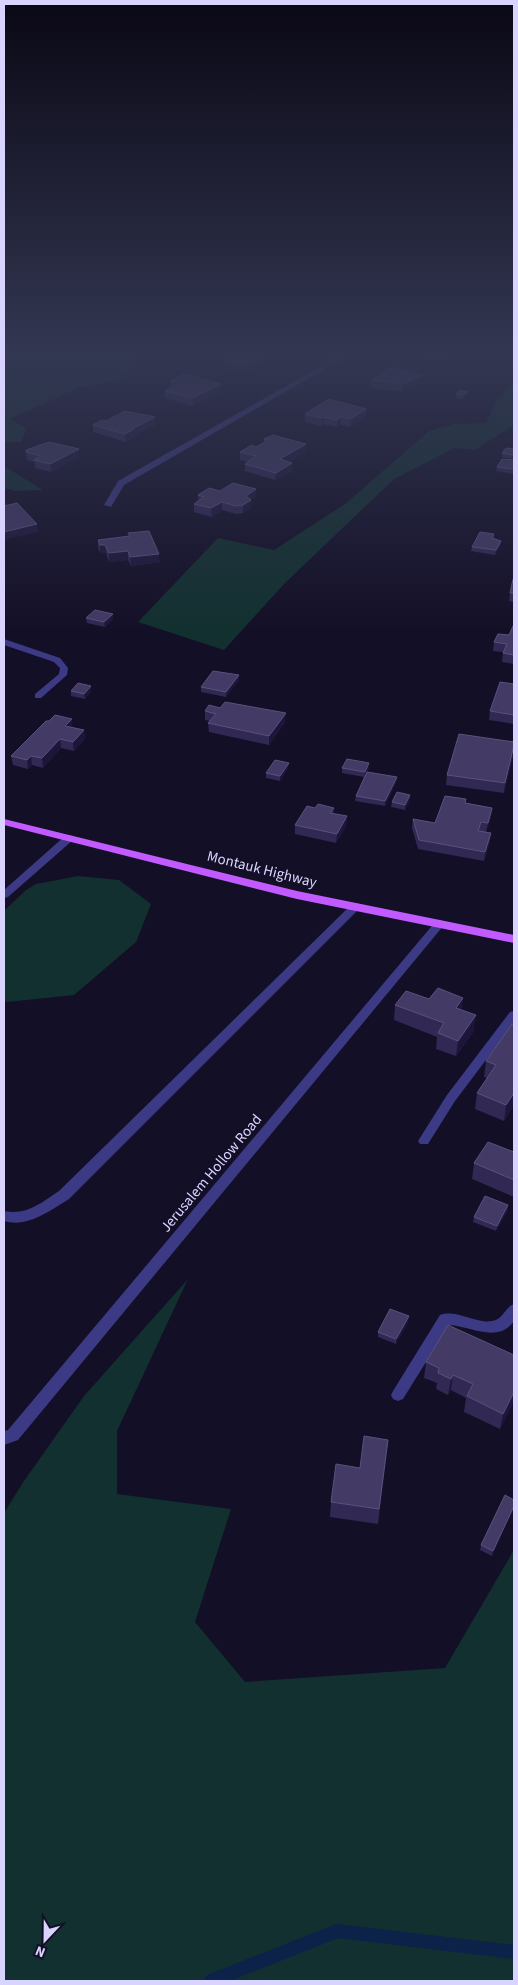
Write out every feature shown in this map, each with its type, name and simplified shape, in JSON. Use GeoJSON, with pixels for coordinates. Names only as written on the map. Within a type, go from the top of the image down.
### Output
{"type":"FeatureCollection","features":[{"type":"Feature","properties":{"kind":"main road","name":"Montauk Highway"},"geometry":{"type":"LineString","coordinates":[[4,822],[296,895],[514,939]]}},
{"type":"Feature","properties":{"kind":"street"},"geometry":{"type":"LineString","coordinates":[[108,505],[121,483],[183,448]]}},
{"type":"Feature","properties":{"kind":"lane"},"geometry":{"type":"LineString","coordinates":[[4,642],[58,660],[64,668],[63,675],[38,696]]}},
{"type":"Feature","properties":{"kind":"lane"},"geometry":{"type":"LineString","coordinates":[[4,895],[69,838]]}},
{"type":"Feature","properties":{"kind":"lane"},"geometry":{"type":"LineString","coordinates":[[4,1216],[10,1219],[33,1214],[64,1195],[355,906]]}},
{"type":"Feature","properties":{"kind":"lane","name":"Jerusalem Hollow Road"},"geometry":{"type":"LineString","coordinates":[[4,1438],[13,1435],[440,923]]}},
{"type":"Feature","properties":{"kind":"lane"},"geometry":{"type":"LineString","coordinates":[[424,1141],[451,1098],[514,1015]]}},
{"type":"Feature","properties":{"kind":"lane"},"geometry":{"type":"LineString","coordinates":[[398,1395],[445,1320],[457,1319],[483,1327],[498,1328],[508,1322],[514,1310]]}},
{"type":"Feature","properties":{"kind":"green space"},"geometry":{"type":"Polygon","coordinates":[[[410,448],[479,448],[475,450],[455,448],[394,479],[285,583],[224,650],[138,622],[218,538],[274,550],[345,504],[410,448]]]}},
{"type":"Feature","properties":{"kind":"green space"},"geometry":{"type":"Polygon","coordinates":[[[4,466],[43,490],[15,491],[4,488],[4,466]]]}},
{"type":"Feature","properties":{"kind":"green space"},"geometry":{"type":"Polygon","coordinates":[[[78,876],[119,880],[151,904],[136,942],[74,995],[4,1001],[4,911],[26,890],[36,884],[78,876]]]}},
{"type":"Feature","properties":{"kind":"green space"},"geometry":{"type":"Polygon","coordinates":[[[188,1279],[117,1431],[117,1494],[231,1509],[195,1622],[245,1682],[445,1668],[514,1550],[514,1981],[4,1981],[4,1513],[24,1481],[84,1396],[188,1279]]]}},
{"type":"Feature","properties":{"kind":"building"},"geometry":{"type":"Polygon","coordinates":[[[33,448],[79,449],[50,464],[34,460],[41,456],[26,452],[26,450],[33,448]]]}},
{"type":"Feature","properties":{"kind":"building"},"geometry":{"type":"Polygon","coordinates":[[[247,448],[300,448],[280,459],[292,463],[276,473],[245,464],[256,456],[240,452],[247,448]]]}},
{"type":"Feature","properties":{"kind":"building"},"geometry":{"type":"Polygon","coordinates":[[[506,448],[514,449],[513,455],[502,453],[506,448]]]}},
{"type":"Feature","properties":{"kind":"building"},"geometry":{"type":"Polygon","coordinates":[[[502,459],[514,460],[514,469],[497,467],[502,459]]]}},
{"type":"Feature","properties":{"kind":"building"},"geometry":{"type":"Polygon","coordinates":[[[233,483],[256,489],[246,496],[251,500],[243,505],[236,506],[222,502],[211,508],[194,504],[204,497],[198,495],[209,488],[220,491],[233,483]]]}},
{"type":"Feature","properties":{"kind":"building"},"geometry":{"type":"Polygon","coordinates":[[[17,503],[37,524],[4,532],[4,506],[17,503]]]}},
{"type":"Feature","properties":{"kind":"building"},"geometry":{"type":"Polygon","coordinates":[[[149,531],[159,554],[130,557],[128,551],[109,553],[105,545],[100,545],[98,540],[130,536],[128,533],[149,531]]]}},
{"type":"Feature","properties":{"kind":"building"},"geometry":{"type":"Polygon","coordinates":[[[480,532],[494,534],[492,538],[501,541],[496,550],[472,547],[480,532]]]}},
{"type":"Feature","properties":{"kind":"building"},"geometry":{"type":"Polygon","coordinates":[[[513,579],[514,593],[510,593],[513,579]]]}},
{"type":"Feature","properties":{"kind":"building"},"geometry":{"type":"Polygon","coordinates":[[[95,610],[113,614],[104,622],[86,618],[95,610]]]}},
{"type":"Feature","properties":{"kind":"building"},"geometry":{"type":"Polygon","coordinates":[[[514,624],[514,655],[503,653],[507,644],[494,642],[498,634],[509,635],[514,624]]]}},
{"type":"Feature","properties":{"kind":"building"},"geometry":{"type":"Polygon","coordinates":[[[213,671],[239,675],[226,692],[201,687],[213,671]]]}},
{"type":"Feature","properties":{"kind":"building"},"geometry":{"type":"Polygon","coordinates":[[[500,682],[514,684],[514,715],[490,711],[500,682]]]}},
{"type":"Feature","properties":{"kind":"building"},"geometry":{"type":"Polygon","coordinates":[[[78,683],[91,686],[84,694],[71,691],[78,683]]]}},
{"type":"Feature","properties":{"kind":"building"},"geometry":{"type":"Polygon","coordinates":[[[225,702],[286,713],[269,736],[208,723],[216,714],[205,711],[209,705],[220,708],[225,702]]]}},
{"type":"Feature","properties":{"kind":"building"},"geometry":{"type":"Polygon","coordinates":[[[55,715],[72,719],[65,726],[84,730],[73,742],[60,739],[42,758],[31,756],[27,760],[11,756],[46,721],[49,721],[55,715]]]}},
{"type":"Feature","properties":{"kind":"building"},"geometry":{"type":"Polygon","coordinates":[[[459,734],[514,742],[505,783],[447,775],[459,734]]]}},
{"type":"Feature","properties":{"kind":"building"},"geometry":{"type":"Polygon","coordinates":[[[347,759],[369,763],[365,772],[342,768],[347,759]]]}},
{"type":"Feature","properties":{"kind":"building"},"geometry":{"type":"Polygon","coordinates":[[[275,760],[289,763],[280,776],[266,773],[275,760]]]}},
{"type":"Feature","properties":{"kind":"building"},"geometry":{"type":"Polygon","coordinates":[[[367,772],[397,777],[385,801],[356,796],[367,772]]]}},
{"type":"Feature","properties":{"kind":"building"},"geometry":{"type":"Polygon","coordinates":[[[397,792],[410,795],[405,805],[392,802],[397,792]]]}},
{"type":"Feature","properties":{"kind":"building"},"geometry":{"type":"Polygon","coordinates":[[[445,796],[466,799],[465,803],[492,808],[488,823],[481,822],[478,831],[491,833],[485,852],[419,840],[413,819],[435,823],[445,796]]]}},
{"type":"Feature","properties":{"kind":"building"},"geometry":{"type":"Polygon","coordinates":[[[318,804],[334,808],[330,813],[347,816],[337,834],[295,825],[307,806],[315,808],[318,804]]]}},
{"type":"Feature","properties":{"kind":"building"},"geometry":{"type":"Polygon","coordinates":[[[438,988],[463,998],[456,1008],[476,1015],[458,1041],[438,1033],[444,1023],[395,1005],[406,991],[429,999],[438,988]]]}},
{"type":"Feature","properties":{"kind":"building"},"geometry":{"type":"Polygon","coordinates":[[[512,1024],[514,1025],[514,1093],[506,1105],[477,1093],[496,1065],[486,1061],[512,1024]]]}},
{"type":"Feature","properties":{"kind":"building"},"geometry":{"type":"Polygon","coordinates":[[[488,1142],[514,1152],[514,1180],[474,1163],[488,1142]]]}},
{"type":"Feature","properties":{"kind":"building"},"geometry":{"type":"Polygon","coordinates":[[[485,1196],[508,1205],[497,1226],[474,1217],[485,1196]]]}},
{"type":"Feature","properties":{"kind":"building"},"geometry":{"type":"Polygon","coordinates":[[[390,1309],[409,1316],[396,1339],[378,1332],[390,1309]]]}},
{"type":"Feature","properties":{"kind":"building"},"geometry":{"type":"Polygon","coordinates":[[[448,1325],[514,1355],[514,1392],[503,1414],[467,1396],[473,1384],[453,1375],[451,1379],[438,1373],[439,1368],[426,1362],[448,1325]]]}},
{"type":"Feature","properties":{"kind":"building"},"geometry":{"type":"Polygon","coordinates":[[[364,1436],[388,1440],[379,1509],[331,1502],[336,1464],[360,1468],[364,1436]]]}},
{"type":"Feature","properties":{"kind":"building"},"geometry":{"type":"Polygon","coordinates":[[[505,1495],[514,1500],[514,1506],[493,1551],[481,1545],[505,1495]]]}},
{"type":"Feature","properties":{"kind":"waterway"},"geometry":{"type":"LineString","coordinates":[[211,1981],[337,1931],[514,1952]]}}]}
